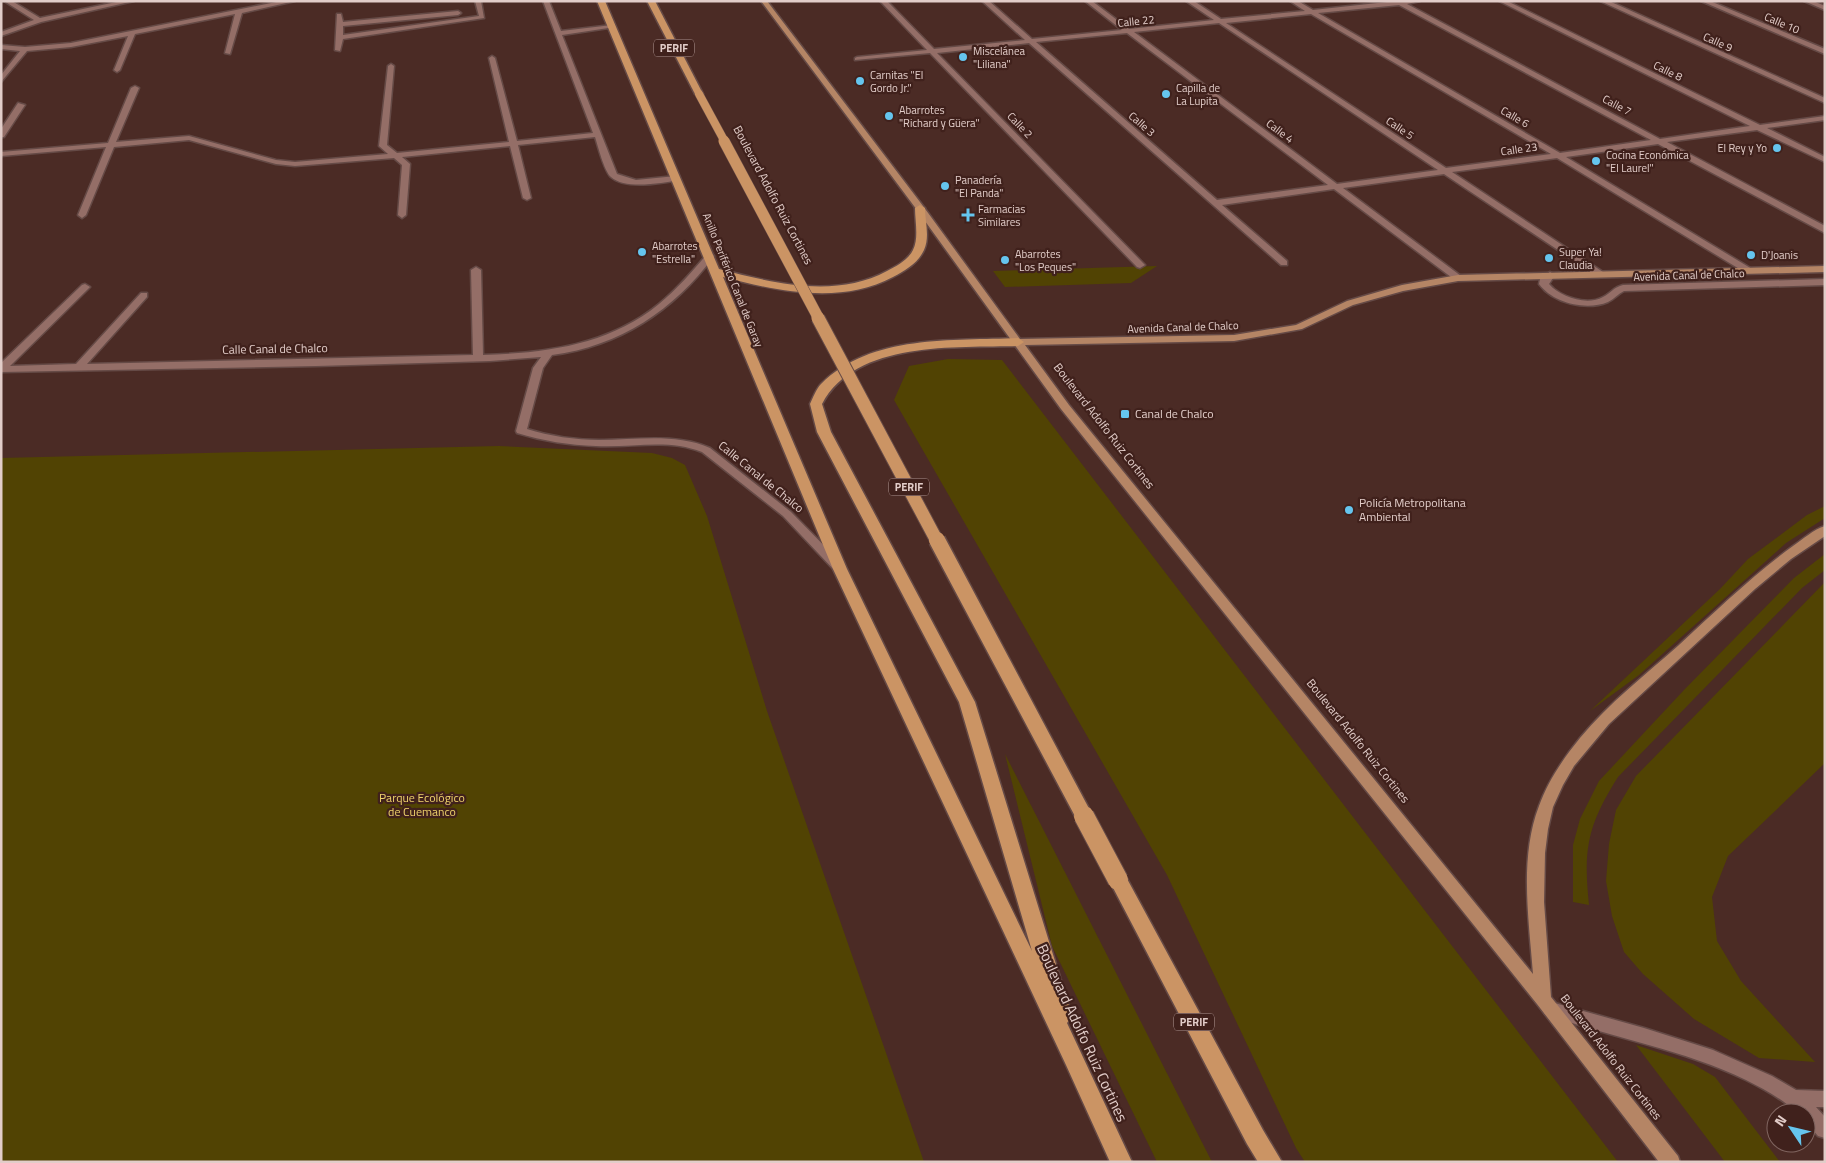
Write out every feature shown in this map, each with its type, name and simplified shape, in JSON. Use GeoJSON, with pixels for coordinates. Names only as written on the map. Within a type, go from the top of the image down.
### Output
{"type":"FeatureCollection","features":[{"type":"Feature","properties":{"kind":"highway","name":"Anillo Periférico Canal de Garay"},"geometry":{"type":"LineString","coordinates":[[601,1],[710,256],[840,569]]}},
{"type":"Feature","properties":{"kind":"highway","name":"Boulevard Adolfo Ruiz Cortines"},"geometry":{"type":"LineString","coordinates":[[651,1],[1255,1137],[1271,1162]]}},
{"type":"Feature","properties":{"kind":"highway"},"geometry":{"type":"LineString","coordinates":[[716,272],[768,286],[829,290],[861,285],[890,276],[909,263],[920,247],[920,208]]}},
{"type":"Feature","properties":{"kind":"highway"},"geometry":{"type":"LineString","coordinates":[[1018,342],[925,346],[887,352],[853,366],[825,386],[816,404],[824,432],[967,702],[1077,1065]]}},
{"type":"Feature","properties":{"kind":"highway","name":"Boulevard Adolfo Ruiz Cortines"},"geometry":{"type":"LineString","coordinates":[[840,569],[1077,1065],[1121,1162]]}},
{"type":"Feature","properties":{"kind":"main road"},"geometry":{"type":"LineString","coordinates":[[764,1],[1018,342]]}},
{"type":"Feature","properties":{"kind":"main road","name":"Avenida Canal de Chalco"},"geometry":{"type":"LineString","coordinates":[[1018,342],[1234,338],[1299,327],[1350,303],[1402,288],[1458,278],[1825,269]]}},
{"type":"Feature","properties":{"kind":"main road","name":"Boulevard Adolfo Ruiz Cortines"},"geometry":{"type":"LineString","coordinates":[[1018,342],[1065,407],[1547,1004],[1671,1162]]}},
{"type":"Feature","properties":{"kind":"main road"},"geometry":{"type":"LineString","coordinates":[[1547,1004],[1537,872],[1540,839],[1546,807],[1561,774],[1583,744],[1628,699],[1750,586],[1825,530]]}},
{"type":"Feature","properties":{"kind":"street"},"geometry":{"type":"LineString","coordinates":[[7,1],[39,20]]}},
{"type":"Feature","properties":{"kind":"street"},"geometry":{"type":"LineString","coordinates":[[1,34],[39,20],[131,1]]}},
{"type":"Feature","properties":{"kind":"street"},"geometry":{"type":"LineString","coordinates":[[1,47],[25,49],[71,45],[292,1]]}},
{"type":"Feature","properties":{"kind":"street"},"geometry":{"type":"LineString","coordinates":[[340,37],[482,17],[478,1]]}},
{"type":"Feature","properties":{"kind":"street"},"geometry":{"type":"LineString","coordinates":[[546,1],[613,175],[620,180],[632,182],[676,178]]}},
{"type":"Feature","properties":{"kind":"street","name":"Calle 2"},"geometry":{"type":"LineString","coordinates":[[883,1],[1140,265]]}},
{"type":"Feature","properties":{"kind":"street","name":"Calle 3"},"geometry":{"type":"LineString","coordinates":[[985,1],[1284,263]]}},
{"type":"Feature","properties":{"kind":"street","name":"Calle 4"},"geometry":{"type":"LineString","coordinates":[[1088,1],[1458,278]]}},
{"type":"Feature","properties":{"kind":"street","name":"Calle 5"},"geometry":{"type":"LineString","coordinates":[[1188,1],[1600,274]]}},
{"type":"Feature","properties":{"kind":"street","name":"Calle 6"},"geometry":{"type":"LineString","coordinates":[[1293,1],[1558,155],[1749,271]]}},
{"type":"Feature","properties":{"kind":"street","name":"Calle 22"},"geometry":{"type":"LineString","coordinates":[[857,59],[933,53],[1418,1]]}},
{"type":"Feature","properties":{"kind":"street","name":"Calle 8"},"geometry":{"type":"LineString","coordinates":[[1502,1],[1825,160]]}},
{"type":"Feature","properties":{"kind":"street","name":"Calle 9"},"geometry":{"type":"LineString","coordinates":[[1603,1],[1825,101]]}},
{"type":"Feature","properties":{"kind":"street","name":"Calle 10"},"geometry":{"type":"LineString","coordinates":[[1704,1],[1825,52]]}},
{"type":"Feature","properties":{"kind":"street"},"geometry":{"type":"LineString","coordinates":[[1807,1],[1825,8]]}},
{"type":"Feature","properties":{"kind":"street","name":"Calle 7"},"geometry":{"type":"LineString","coordinates":[[1399,2],[1825,230]]}},
{"type":"Feature","properties":{"kind":"street"},"geometry":{"type":"LineString","coordinates":[[340,24],[481,11]]}},
{"type":"Feature","properties":{"kind":"street"},"geometry":{"type":"LineString","coordinates":[[228,53],[240,12]]}},
{"type":"Feature","properties":{"kind":"street"},"geometry":{"type":"LineString","coordinates":[[338,50],[340,37],[339,15]]}},
{"type":"Feature","properties":{"kind":"street"},"geometry":{"type":"LineString","coordinates":[[559,33],[612,27]]}},
{"type":"Feature","properties":{"kind":"street"},"geometry":{"type":"LineString","coordinates":[[117,70],[132,34]]}},
{"type":"Feature","properties":{"kind":"street"},"geometry":{"type":"LineString","coordinates":[[1,80],[25,49]]}},
{"type":"Feature","properties":{"kind":"street"},"geometry":{"type":"LineString","coordinates":[[492,58],[527,198]]}},
{"type":"Feature","properties":{"kind":"street"},"geometry":{"type":"LineString","coordinates":[[391,66],[383,146],[393,156],[406,164],[402,215]]}},
{"type":"Feature","properties":{"kind":"street"},"geometry":{"type":"LineString","coordinates":[[82,215],[135,88]]}},
{"type":"Feature","properties":{"kind":"street"},"geometry":{"type":"LineString","coordinates":[[1,134],[21,105]]}},
{"type":"Feature","properties":{"kind":"street","name":"Calle 23"},"geometry":{"type":"LineString","coordinates":[[1216,203],[1825,118]]}},
{"type":"Feature","properties":{"kind":"street"},"geometry":{"type":"LineString","coordinates":[[1,154],[176,138],[195,138],[276,162],[289,164],[393,156],[596,134]]}},
{"type":"Feature","properties":{"kind":"street","name":"Calle Canal de Chalco"},"geometry":{"type":"LineString","coordinates":[[1,369],[548,354],[603,340],[636,325],[660,310],[679,293],[710,256]]}},
{"type":"Feature","properties":{"kind":"street"},"geometry":{"type":"LineString","coordinates":[[476,270],[478,357]]}},
{"type":"Feature","properties":{"kind":"street","name":"Avenida Canal de Chalco"},"geometry":{"type":"LineString","coordinates":[[1550,275],[1545,279],[1544,284],[1554,294],[1572,300],[1590,302],[1607,299],[1615,291],[1623,288],[1825,282]]}},
{"type":"Feature","properties":{"kind":"street"},"geometry":{"type":"LineString","coordinates":[[1,369],[85,286]]}},
{"type":"Feature","properties":{"kind":"street"},"geometry":{"type":"LineString","coordinates":[[80,366],[144,295]]}},
{"type":"Feature","properties":{"kind":"street","name":"Calle Canal de Chalco"},"geometry":{"type":"LineString","coordinates":[[548,354],[538,368],[521,430],[541,437],[563,440],[597,443],[672,442],[692,444],[706,450],[747,484],[788,514],[840,569]]}},
{"type":"Feature","properties":{"kind":"street"},"geometry":{"type":"LineString","coordinates":[[1547,1004],[1694,1051],[1744,1072],[1794,1098],[1825,1130]]}},
{"type":"Feature","properties":{"kind":"street"},"geometry":{"type":"LineString","coordinates":[[1794,1098],[1825,1099]]}},
{"type":"Feature","properties":{"kind":"green space"},"geometry":{"type":"Polygon","coordinates":[[[1157,266],[1131,283],[1005,287],[993,271],[1157,266]]]}},
{"type":"Feature","properties":{"kind":"green space"},"geometry":{"type":"Polygon","coordinates":[[[948,359],[1002,360],[1618,1162],[1305,1162],[1296,1148],[1167,875],[894,400],[909,366],[948,359]]]}},
{"type":"Feature","properties":{"kind":"green space","name":"Parque Ecológico de Cuemanco"},"geometry":{"type":"Polygon","coordinates":[[[499,446],[652,453],[672,458],[685,465],[707,516],[767,711],[924,1162],[1,1162],[1,458],[499,446]]]}},
{"type":"Feature","properties":{"kind":"green space"},"geometry":{"type":"Polygon","coordinates":[[[1825,506],[1825,518],[1786,543],[1639,675],[1590,711],[1720,589],[1748,559],[1807,515],[1825,506]]]}},
{"type":"Feature","properties":{"kind":"green space"},"geometry":{"type":"Polygon","coordinates":[[[1825,554],[1825,570],[1802,588],[1618,777],[1600,808],[1591,833],[1587,865],[1589,905],[1573,902],[1573,845],[1580,819],[1599,781],[1684,690],[1794,578],[1825,554]]]}},
{"type":"Feature","properties":{"kind":"green space"},"geometry":{"type":"Polygon","coordinates":[[[1825,582],[1825,763],[1728,856],[1712,897],[1717,941],[1741,981],[1815,1062],[1759,1058],[1694,1019],[1643,974],[1624,952],[1612,916],[1606,881],[1609,844],[1616,810],[1636,776],[1825,582]]]}},
{"type":"Feature","properties":{"kind":"green space"},"geometry":{"type":"Polygon","coordinates":[[[1005,754],[1212,1162],[1157,1162],[1052,946],[1005,754]]]}},
{"type":"Feature","properties":{"kind":"green space"},"geometry":{"type":"Polygon","coordinates":[[[1636,1045],[1693,1064],[1715,1077],[1766,1144],[1766,1153],[1773,1153],[1780,1162],[1725,1162],[1636,1045]]]}},
{"type":"Feature","properties":{"kind":"place","name":"Miscelánea \"Liliana\""},"geometry":{"type":"Point","coordinates":[963,57]}},
{"type":"Feature","properties":{"kind":"place","name":"Carnitas \"El Gordo Jr.\""},"geometry":{"type":"Point","coordinates":[860,81]}},
{"type":"Feature","properties":{"kind":"place","name":"Capilla de La Lupita"},"geometry":{"type":"Point","coordinates":[1166,94]}},
{"type":"Feature","properties":{"kind":"place","name":"Abarrotes \"Richard y Güera\""},"geometry":{"type":"Point","coordinates":[889,116]}},
{"type":"Feature","properties":{"kind":"place","name":"El Rey y Yo"},"geometry":{"type":"Point","coordinates":[1777,148]}},
{"type":"Feature","properties":{"kind":"place","name":"Cocina Económica \"El Laurel\""},"geometry":{"type":"Point","coordinates":[1596,161]}},
{"type":"Feature","properties":{"kind":"place","name":"Panadería \"El Panda\""},"geometry":{"type":"Point","coordinates":[945,186]}},
{"type":"Feature","properties":{"kind":"place","name":"Farmacias Similares"},"geometry":{"type":"Point","coordinates":[968,215]}},
{"type":"Feature","properties":{"kind":"place","name":"Abarrotes \"Estrella\""},"geometry":{"type":"Point","coordinates":[642,252]}},
{"type":"Feature","properties":{"kind":"place","name":"D'Joanis"},"geometry":{"type":"Point","coordinates":[1751,255]}},
{"type":"Feature","properties":{"kind":"place","name":"Super Ya! Claudia"},"geometry":{"type":"Point","coordinates":[1549,258]}},
{"type":"Feature","properties":{"kind":"place","name":"Abarrotes \"Los Peques\""},"geometry":{"type":"Point","coordinates":[1005,260]}},
{"type":"Feature","properties":{"kind":"place","name":"Canal de Chalco"},"geometry":{"type":"Point","coordinates":[1125,414]}},
{"type":"Feature","properties":{"kind":"place","name":"Policía Metropolitana Ambiental"},"geometry":{"type":"Point","coordinates":[1349,510]}}]}
